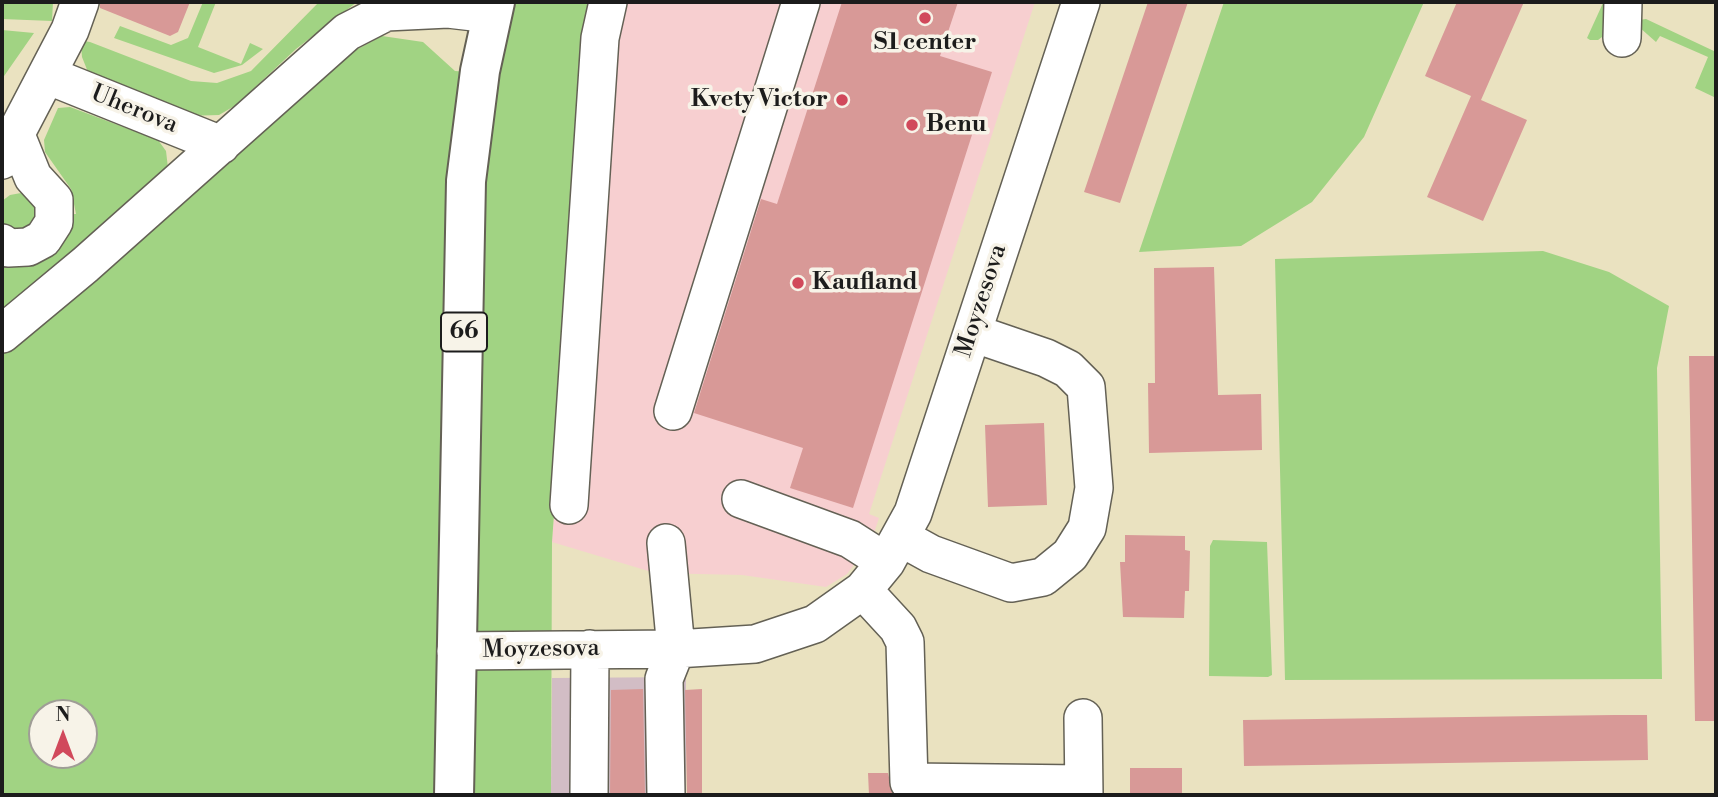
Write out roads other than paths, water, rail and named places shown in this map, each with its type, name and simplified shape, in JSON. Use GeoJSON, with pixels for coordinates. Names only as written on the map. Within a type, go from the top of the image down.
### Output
{"type":"FeatureCollection","features":[{"type":"Feature","properties":{"kind":"main road","name":"66"},"geometry":{"type":"LineString","coordinates":[[454,795],[467,181],[475,104],[493,8]]}},
{"type":"Feature","properties":{"kind":"street"},"geometry":{"type":"LineString","coordinates":[[2,243],[8,248],[28,247],[43,239],[54,222],[54,200],[9,148],[70,30],[80,2]]}},
{"type":"Feature","properties":{"kind":"street"},"geometry":{"type":"LineString","coordinates":[[569,505],[600,37],[608,2]]}},
{"type":"Feature","properties":{"kind":"street"},"geometry":{"type":"LineString","coordinates":[[674,411],[801,2]]}},
{"type":"Feature","properties":{"kind":"street","name":"Moyzesova"},"geometry":{"type":"LineString","coordinates":[[456,651],[676,649],[733,647],[774,640],[815,624],[884,563],[972,333],[1081,2]]}},
{"type":"Feature","properties":{"kind":"street"},"geometry":{"type":"LineString","coordinates":[[1622,38],[1623,2]]}},
{"type":"Feature","properties":{"kind":"street"},"geometry":{"type":"LineString","coordinates":[[2,334],[85,265],[348,32],[386,12],[493,8]]}},
{"type":"Feature","properties":{"kind":"street","name":"Uherova"},"geometry":{"type":"LineString","coordinates":[[47,75],[221,145]]}},
{"type":"Feature","properties":{"kind":"street"},"geometry":{"type":"LineString","coordinates":[[884,563],[931,554],[1011,583],[1043,577],[1070,555],[1087,528],[1094,488],[1086,387],[1068,369],[1046,358],[972,333]]}},
{"type":"Feature","properties":{"kind":"street"},"geometry":{"type":"LineString","coordinates":[[741,499],[850,539],[884,563],[898,628],[905,642],[909,789],[1084,789],[1083,718]]}},
{"type":"Feature","properties":{"kind":"street"},"geometry":{"type":"LineString","coordinates":[[666,542],[676,649],[664,679],[666,795]]}},
{"type":"Feature","properties":{"kind":"street"},"geometry":{"type":"LineString","coordinates":[[589,795],[590,649]]}},
{"type":"Feature","properties":{"kind":"place","name":"S1 center"},"geometry":{"type":"Point","coordinates":[925,18]}},
{"type":"Feature","properties":{"kind":"place","name":"Kvety Victor"},"geometry":{"type":"Point","coordinates":[842,100]}},
{"type":"Feature","properties":{"kind":"place","name":"Benu"},"geometry":{"type":"Point","coordinates":[912,125]}},
{"type":"Feature","properties":{"kind":"place","name":"Kaufland"},"geometry":{"type":"Point","coordinates":[798,283]}}]}
